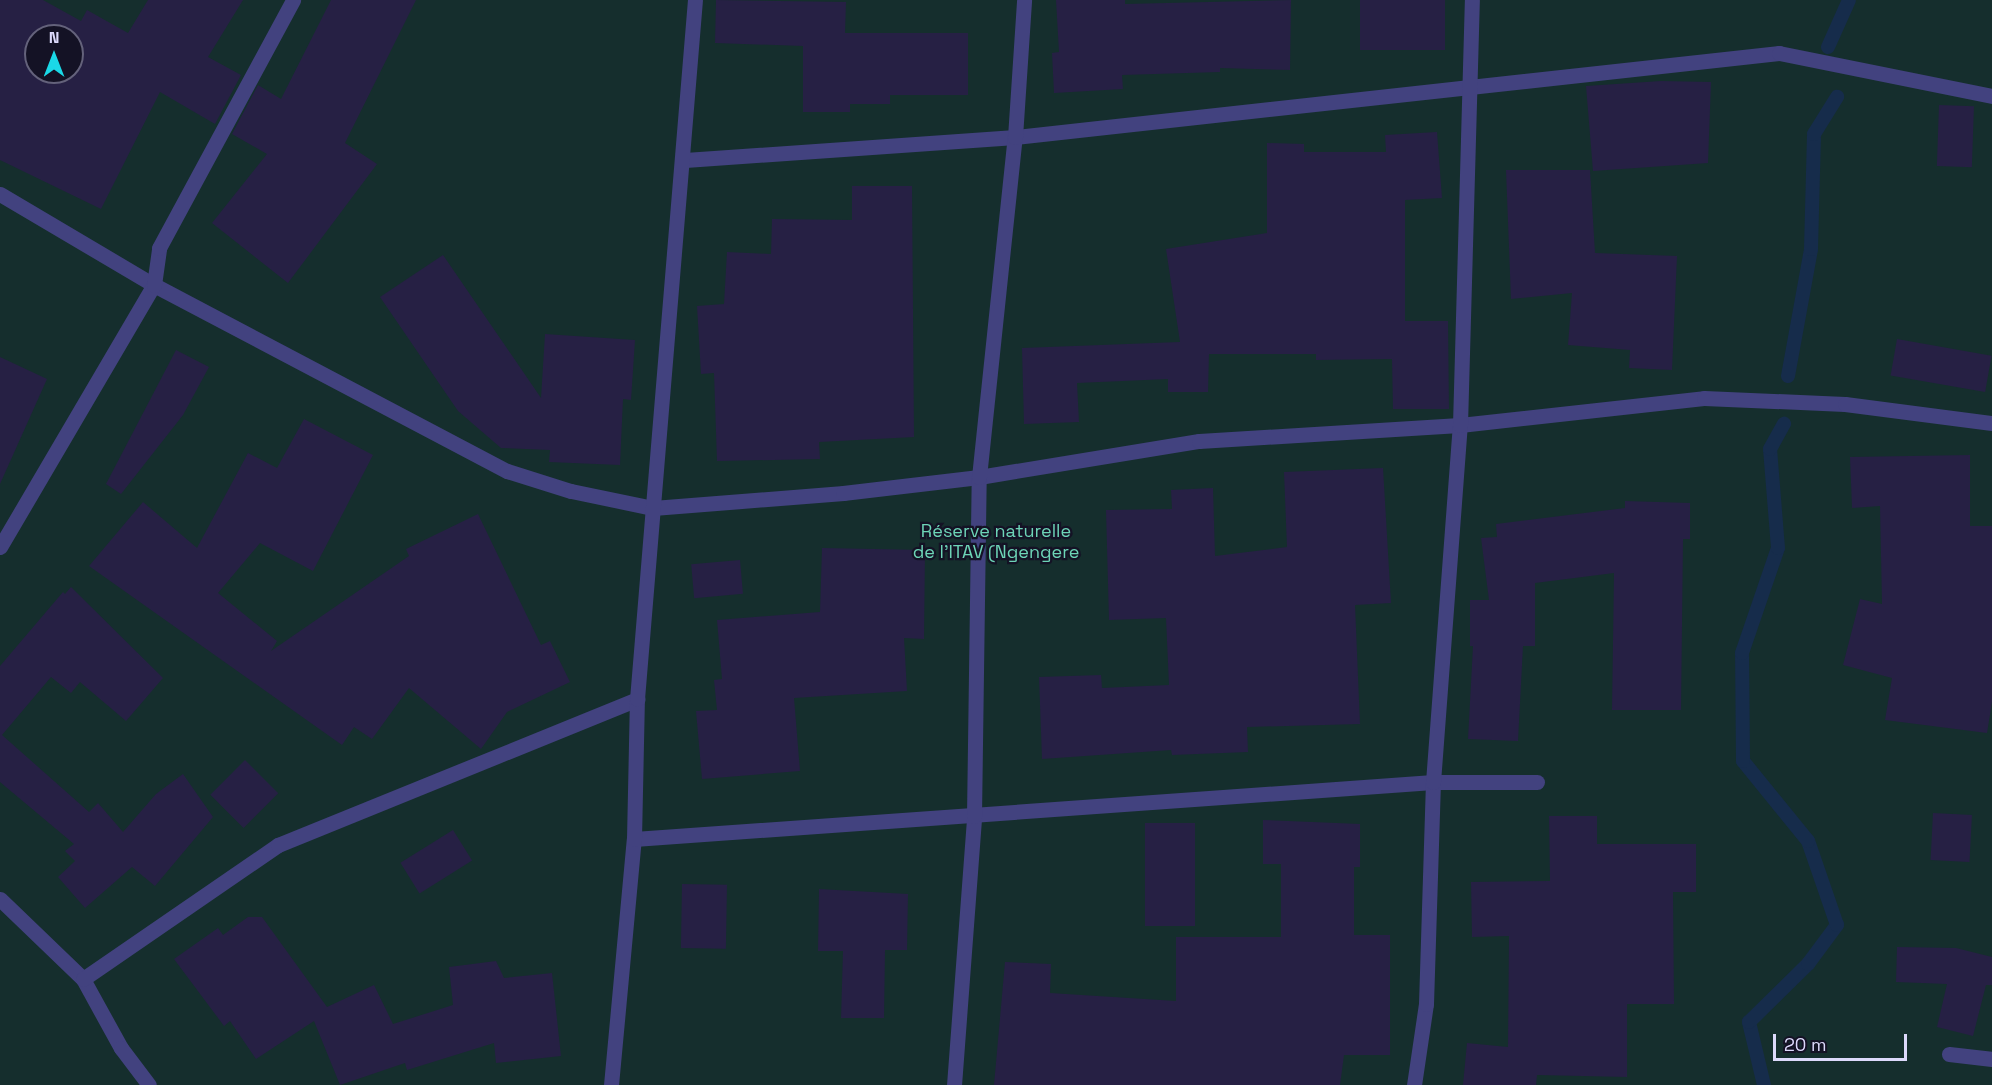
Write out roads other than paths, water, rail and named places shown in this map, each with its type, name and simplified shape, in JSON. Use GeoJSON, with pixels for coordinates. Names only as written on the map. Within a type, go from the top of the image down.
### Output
{"type":"FeatureCollection","features":[{"type":"Feature","properties":{"kind":"street"},"geometry":{"type":"LineString","coordinates":[[0,548],[154,285],[159,248],[293,0]]}},
{"type":"Feature","properties":{"kind":"street"},"geometry":{"type":"LineString","coordinates":[[611,1085],[634,838],[637,699],[685,160],[695,0]]}},
{"type":"Feature","properties":{"kind":"street"},"geometry":{"type":"LineString","coordinates":[[954,1085],[974,816],[979,477],[1015,137],[1024,0]]}},
{"type":"Feature","properties":{"kind":"street"},"geometry":{"type":"LineString","coordinates":[[1414,1085],[1426,1004],[1433,783],[1460,425],[1472,84],[1472,0]]}},
{"type":"Feature","properties":{"kind":"street"},"geometry":{"type":"LineString","coordinates":[[685,160],[1015,137],[1472,84],[1779,53],[1992,96]]}},
{"type":"Feature","properties":{"kind":"street"},"geometry":{"type":"LineString","coordinates":[[0,194],[154,285],[507,471],[571,491],[653,508],[843,494],[979,477],[1199,441],[1460,425],[1704,398],[1845,404],[1992,423]]}},
{"type":"Feature","properties":{"kind":"street"},"geometry":{"type":"LineString","coordinates":[[83,979],[278,845],[637,699]]}},
{"type":"Feature","properties":{"kind":"street"},"geometry":{"type":"LineString","coordinates":[[634,838],[1433,783],[1538,783]]}},
{"type":"Feature","properties":{"kind":"street"},"geometry":{"type":"LineString","coordinates":[[0,899],[83,979],[121,1048],[149,1085]]}},
{"type":"Feature","properties":{"kind":"street"},"geometry":{"type":"LineString","coordinates":[[1949,1054],[1992,1059]]}},
{"type":"Feature","properties":{"kind":"waterway"},"geometry":{"type":"LineString","coordinates":[[1828,47],[1849,0]]}},
{"type":"Feature","properties":{"kind":"waterway"},"geometry":{"type":"LineString","coordinates":[[1788,376],[1811,249],[1814,134],[1837,97]]}},
{"type":"Feature","properties":{"kind":"waterway"},"geometry":{"type":"LineString","coordinates":[[1764,1085],[1749,1022],[1808,964],[1837,925],[1808,841],[1743,761],[1742,653],[1778,548],[1770,449],[1784,424]]}},
{"type":"Feature","properties":{"kind":"park label","name":"Réserve naturelle de l'ITAV (Ngengere"},"geometry":{"type":"Point","coordinates":[996,542]}}]}
